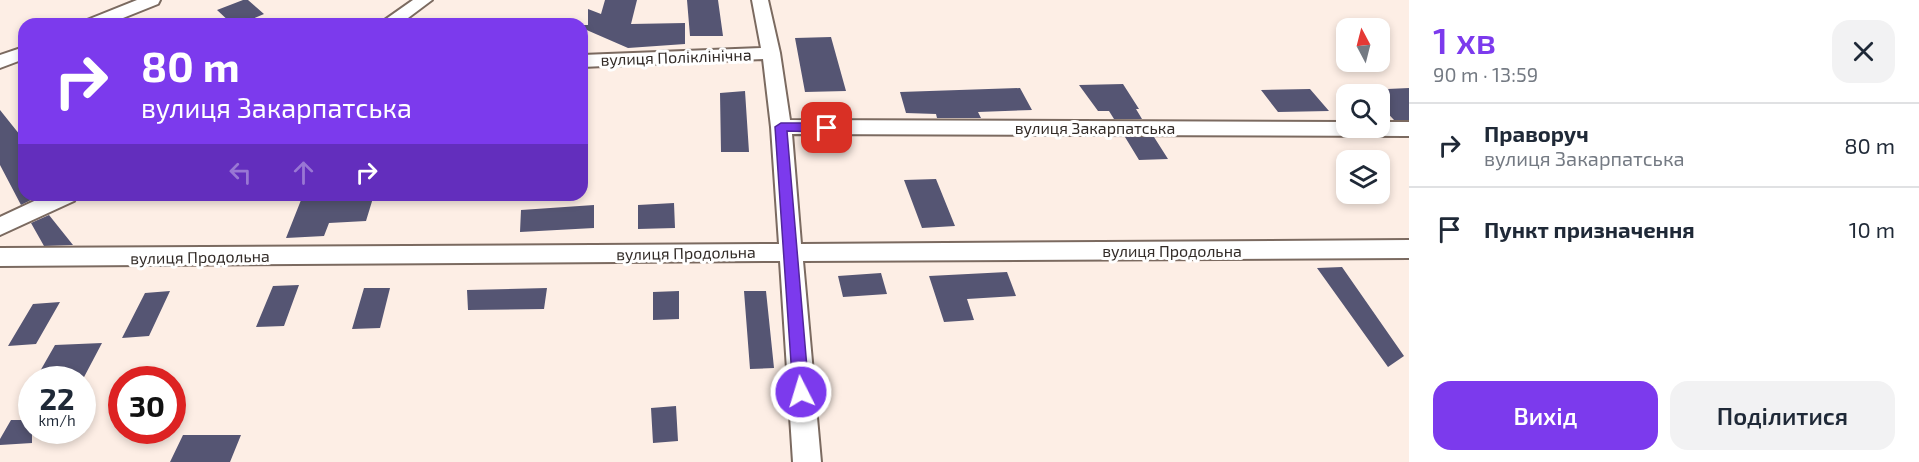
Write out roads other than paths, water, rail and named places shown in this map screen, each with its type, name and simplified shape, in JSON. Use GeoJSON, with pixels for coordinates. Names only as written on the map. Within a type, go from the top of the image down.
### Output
{"type":"FeatureCollection","features":[{"type":"Feature","properties":{"kind":"street"},"geometry":{"type":"LineString","coordinates":[[108,18],[152,0]]}},
{"type":"Feature","properties":{"kind":"street"},"geometry":{"type":"LineString","coordinates":[[397,18],[424,0]]}},
{"type":"Feature","properties":{"kind":"street"},"geometry":{"type":"LineString","coordinates":[[760,0],[771,53],[781,127],[807,462]]}},
{"type":"Feature","properties":{"kind":"street","name":"вулиця Поліклінічна"},"geometry":{"type":"LineString","coordinates":[[588,61],[771,53]]}},
{"type":"Feature","properties":{"kind":"street"},"geometry":{"type":"LineString","coordinates":[[0,62],[18,54]]}},
{"type":"Feature","properties":{"kind":"street","name":"вулиця Закарпатська"},"geometry":{"type":"LineString","coordinates":[[781,127],[1409,129]]}},
{"type":"Feature","properties":{"kind":"street"},"geometry":{"type":"LineString","coordinates":[[0,227],[54,201]]}},
{"type":"Feature","properties":{"kind":"street","name":"вулиця Продольна"},"geometry":{"type":"LineString","coordinates":[[0,257],[26,259],[1409,249]]}}]}
